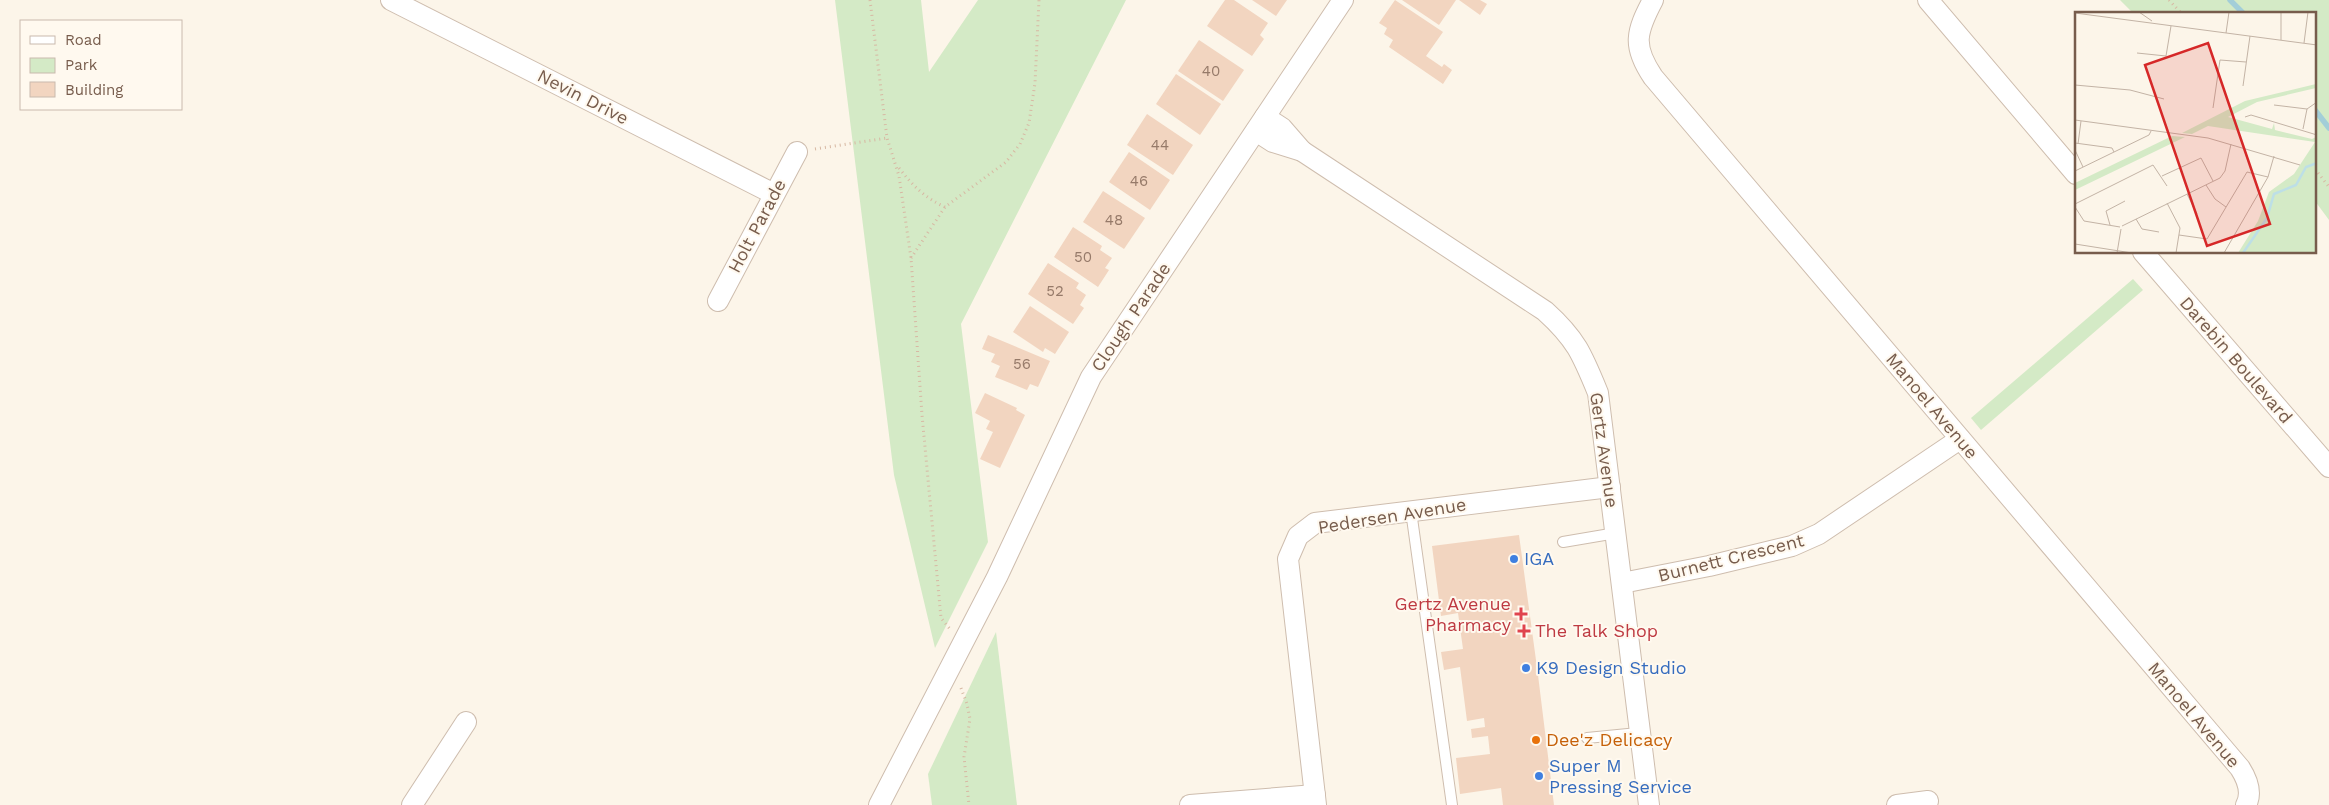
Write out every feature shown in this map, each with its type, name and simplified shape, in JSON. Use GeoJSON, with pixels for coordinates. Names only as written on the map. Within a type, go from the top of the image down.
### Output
{"type":"FeatureCollection","features":[{"type":"Feature","properties":{"kind":"street","name":"Nevin Drive"},"geometry":{"type":"LineString","coordinates":[[391,0],[774,194]]}},
{"type":"Feature","properties":{"kind":"street","name":"Clough Parade"},"geometry":{"type":"LineString","coordinates":[[879,805],[1003,566],[1091,376],[1344,0]]}},
{"type":"Feature","properties":{"kind":"street","name":"Manoel Avenue"},"geometry":{"type":"LineString","coordinates":[[1653,0],[1642,21],[1639,40],[1641,59],[1653,77],[2240,768],[2248,782],[2248,801],[2246,805]]}},
{"type":"Feature","properties":{"kind":"street"},"geometry":{"type":"LineString","coordinates":[[1928,0],[2075,173]]}},
{"type":"Feature","properties":{"kind":"street","name":"Gertz Avenue"},"geometry":{"type":"LineString","coordinates":[[1261,124],[1273,142],[1302,151],[1545,311],[1566,330],[1582,354],[1598,393],[1622,583],[1638,733],[1649,805]]}},
{"type":"Feature","properties":{"kind":"street","name":"Holt Parade"},"geometry":{"type":"LineString","coordinates":[[718,301],[797,152]]}},
{"type":"Feature","properties":{"kind":"street","name":"Darebin Boulevard"},"geometry":{"type":"LineString","coordinates":[[2145,254],[2329,467]]}},
{"type":"Feature","properties":{"kind":"street","name":"Burnett Crescent"},"geometry":{"type":"LineString","coordinates":[[1622,583],[1709,566],[1792,546],[1819,534],[1960,439]]}},
{"type":"Feature","properties":{"kind":"street","name":"Pedersen Avenue"},"geometry":{"type":"LineString","coordinates":[[1316,800],[1288,559],[1298,536],[1315,523],[1610,487]]}},
{"type":"Feature","properties":{"kind":"street"},"geometry":{"type":"LineString","coordinates":[[412,805],[466,722]]}},
{"type":"Feature","properties":{"kind":"street"},"geometry":{"type":"LineString","coordinates":[[1190,805],[1316,800]]}},
{"type":"Feature","properties":{"kind":"street"},"geometry":{"type":"LineString","coordinates":[[1896,805],[1928,801]]}},
{"type":"Feature","properties":{"kind":"lane"},"geometry":{"type":"LineString","coordinates":[[1411,510],[1452,805]]}},
{"type":"Feature","properties":{"kind":"lane"},"geometry":{"type":"LineString","coordinates":[[1563,542],[1616,533]]}},
{"type":"Feature","properties":{"kind":"lane"},"geometry":{"type":"LineString","coordinates":[[1587,738],[1638,733]]}},
{"type":"Feature","properties":{"kind":"path"},"geometry":{"type":"LineString","coordinates":[[870,0],[887,138],[896,165],[911,258],[922,415],[941,618],[953,633],[962,695],[967,704],[970,719],[964,757],[969,805]]}},
{"type":"Feature","properties":{"kind":"path"},"geometry":{"type":"LineString","coordinates":[[911,258],[945,208],[1006,162],[1020,144],[1029,123],[1035,83],[1039,0]]}},
{"type":"Feature","properties":{"kind":"path"},"geometry":{"type":"LineString","coordinates":[[2169,0],[2180,12]]}},
{"type":"Feature","properties":{"kind":"path"},"geometry":{"type":"LineString","coordinates":[[797,152],[887,138]]}},
{"type":"Feature","properties":{"kind":"path"},"geometry":{"type":"LineString","coordinates":[[896,165],[914,186],[931,201],[945,208]]}},
{"type":"Feature","properties":{"kind":"path"},"geometry":{"type":"LineString","coordinates":[[2316,170],[2329,187]]}},
{"type":"Feature","properties":{"kind":"green space"},"geometry":{"type":"Polygon","coordinates":[[[835,0],[921,0],[929,72],[978,0],[1126,0],[961,324],[988,542],[935,648],[894,475],[835,0]]]}},
{"type":"Feature","properties":{"kind":"green space"},"geometry":{"type":"Polygon","coordinates":[[[2120,0],[2329,0],[2329,220],[2316,202],[2316,12],[2132,12],[2120,0]]]}},
{"type":"Feature","properties":{"kind":"green space"},"geometry":{"type":"Polygon","coordinates":[[[2133,279],[2143,290],[1981,430],[1971,418],[2133,279]]]}},
{"type":"Feature","properties":{"kind":"green space"},"geometry":{"type":"Polygon","coordinates":[[[996,632],[1017,805],[932,805],[928,774],[996,632]]]}},
{"type":"Feature","properties":{"kind":"building"},"geometry":{"type":"Polygon","coordinates":[[[1225,0],[1234,0],[1268,23],[1260,35],[1264,39],[1252,56],[1207,26],[1225,0]]]}},
{"type":"Feature","properties":{"kind":"building"},"geometry":{"type":"Polygon","coordinates":[[[1252,0],[1287,0],[1276,16],[1252,0]]]}},
{"type":"Feature","properties":{"kind":"building"},"geometry":{"type":"Polygon","coordinates":[[[1395,0],[1443,32],[1426,56],[1442,67],[1444,64],[1452,70],[1443,84],[1389,47],[1393,40],[1384,34],[1387,28],[1379,23],[1395,0]]]}},
{"type":"Feature","properties":{"kind":"building"},"geometry":{"type":"Polygon","coordinates":[[[1402,0],[1456,0],[1439,25],[1402,0]]]}},
{"type":"Feature","properties":{"kind":"building"},"geometry":{"type":"Polygon","coordinates":[[[1459,0],[1480,0],[1487,4],[1480,15],[1459,0]]]}},
{"type":"Feature","properties":{"kind":"building"},"geometry":{"type":"Polygon","coordinates":[[[1199,40],[1244,70],[1223,101],[1178,71],[1199,40]]]}},
{"type":"Feature","properties":{"kind":"building"},"geometry":{"type":"Polygon","coordinates":[[[1176,74],[1221,104],[1200,135],[1156,104],[1176,74]]]}},
{"type":"Feature","properties":{"kind":"building"},"geometry":{"type":"Polygon","coordinates":[[[1147,114],[1193,145],[1173,175],[1127,145],[1147,114]]]}},
{"type":"Feature","properties":{"kind":"building"},"geometry":{"type":"Polygon","coordinates":[[[1129,152],[1170,180],[1150,210],[1109,182],[1129,152]]]}},
{"type":"Feature","properties":{"kind":"building"},"geometry":{"type":"Polygon","coordinates":[[[1103,191],[1145,218],[1124,249],[1083,222],[1103,191]]]}},
{"type":"Feature","properties":{"kind":"building"},"geometry":{"type":"Polygon","coordinates":[[[1073,227],[1102,246],[1100,250],[1112,258],[1105,268],[1109,270],[1098,287],[1054,257],[1073,227]]]}},
{"type":"Feature","properties":{"kind":"building"},"geometry":{"type":"Polygon","coordinates":[[[1048,263],[1079,283],[1076,288],[1086,295],[1080,305],[1084,308],[1073,324],[1028,294],[1048,263]]]}},
{"type":"Feature","properties":{"kind":"building"},"geometry":{"type":"Polygon","coordinates":[[[1030,306],[1069,332],[1055,354],[1045,348],[1043,352],[1013,332],[1030,306]]]}},
{"type":"Feature","properties":{"kind":"building"},"geometry":{"type":"Polygon","coordinates":[[[988,335],[1050,361],[1038,387],[1030,384],[1027,390],[995,377],[1000,366],[991,362],[995,354],[982,349],[988,335]]]}},
{"type":"Feature","properties":{"kind":"building"},"geometry":{"type":"Polygon","coordinates":[[[985,393],[1017,408],[1016,410],[1025,415],[1000,468],[980,459],[993,432],[986,429],[990,421],[975,413],[985,393]]]}},
{"type":"Feature","properties":{"kind":"building"},"geometry":{"type":"Polygon","coordinates":[[[1519,535],[1554,805],[1503,805],[1501,788],[1460,794],[1456,758],[1490,754],[1488,736],[1472,738],[1471,729],[1485,727],[1484,718],[1467,721],[1460,667],[1444,670],[1441,652],[1463,649],[1458,613],[1441,616],[1432,546],[1519,535]]]}},
{"type":"Feature","properties":{"kind":"waterway"},"geometry":{"type":"LineString","coordinates":[[2230,0],[2242,12]]}},
{"type":"Feature","properties":{"kind":"waterway"},"geometry":{"type":"LineString","coordinates":[[2316,111],[2329,128]]}},
{"type":"Feature","properties":{"kind":"place","name":"IGA"},"geometry":{"type":"Point","coordinates":[1514,559]}},
{"type":"Feature","properties":{"kind":"place","name":"Gertz Avenue Pharmacy"},"geometry":{"type":"Point","coordinates":[1521,614]}},
{"type":"Feature","properties":{"kind":"place","name":"The Talk Shop"},"geometry":{"type":"Point","coordinates":[1524,631]}},
{"type":"Feature","properties":{"kind":"place","name":"K9 Design Studio"},"geometry":{"type":"Point","coordinates":[1526,668]}},
{"type":"Feature","properties":{"kind":"place","name":"Dee'z Delicacy"},"geometry":{"type":"Point","coordinates":[1536,740]}},
{"type":"Feature","properties":{"kind":"place","name":"Super M Pressing Service"},"geometry":{"type":"Point","coordinates":[1539,776]}}]}
